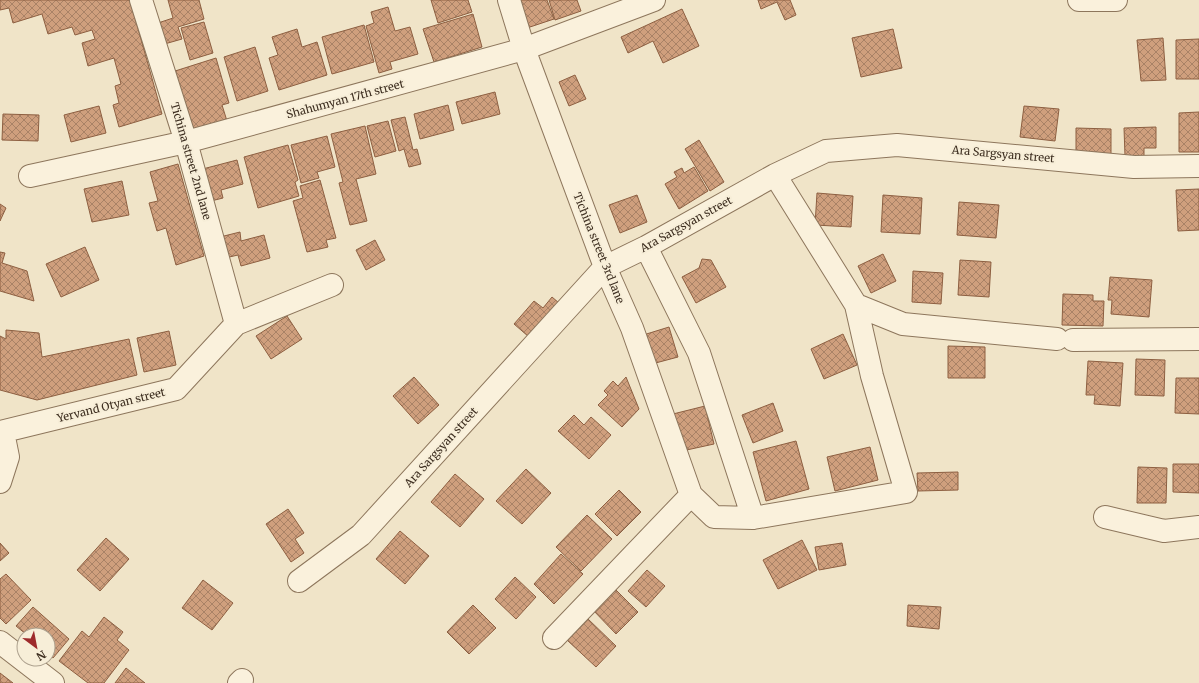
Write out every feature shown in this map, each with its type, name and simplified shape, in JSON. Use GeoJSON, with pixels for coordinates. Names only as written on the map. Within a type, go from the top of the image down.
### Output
{"type":"FeatureCollection","features":[{"type":"Feature","properties":{"kind":"street","name":"Tichina street 2nd lane"},"geometry":{"type":"LineString","coordinates":[[141,0],[186,142],[236,324]]}},
{"type":"Feature","properties":{"kind":"street","name":"Tichina street 3rd lane"},"geometry":{"type":"LineString","coordinates":[[509,0],[524,49],[605,267],[632,328],[691,495]]}},
{"type":"Feature","properties":{"kind":"street","name":"Shahumyan 17th street"},"geometry":{"type":"LineString","coordinates":[[30,176],[186,142],[524,49],[654,0]]}},
{"type":"Feature","properties":{"kind":"street"},"geometry":{"type":"LineString","coordinates":[[1079,0],[1116,0]]}},
{"type":"Feature","properties":{"kind":"street","name":"Ara Sargsyan street"},"geometry":{"type":"LineString","coordinates":[[298,581],[361,535],[605,267],[775,175],[826,151],[897,145],[1134,167],[1199,166]]}},
{"type":"Feature","properties":{"kind":"street"},"geometry":{"type":"LineString","coordinates":[[554,638],[691,495],[714,517],[753,518],[906,492],[872,376],[856,305],[775,175]]}},
{"type":"Feature","properties":{"kind":"street"},"geometry":{"type":"LineString","coordinates":[[646,246],[699,353],[753,518]]}},
{"type":"Feature","properties":{"kind":"street","name":"Yervand Otyan street"},"geometry":{"type":"LineString","coordinates":[[2,432],[176,389],[236,324],[332,285]]}},
{"type":"Feature","properties":{"kind":"street"},"geometry":{"type":"LineString","coordinates":[[856,305],[903,324],[1065,339],[1199,339]]}},
{"type":"Feature","properties":{"kind":"street"},"geometry":{"type":"LineString","coordinates":[[0,482],[8,458],[2,432]]}},
{"type":"Feature","properties":{"kind":"street"},"geometry":{"type":"LineString","coordinates":[[1105,517],[1164,531],[1199,527]]}},
{"type":"Feature","properties":{"kind":"street"},"geometry":{"type":"LineString","coordinates":[[0,642],[53,683]]}},
{"type":"Feature","properties":{"kind":"building"},"geometry":{"type":"Polygon","coordinates":[[[0,0],[130,0],[162,114],[119,127],[113,105],[119,103],[115,86],[121,84],[114,58],[88,66],[82,43],[95,39],[92,30],[75,35],[72,27],[48,34],[42,14],[13,23],[9,8],[0,10],[0,0]]]}},
{"type":"Feature","properties":{"kind":"building"},"geometry":{"type":"Polygon","coordinates":[[[168,0],[199,0],[204,19],[178,27],[182,39],[161,45],[155,24],[173,18],[168,0]]]}},
{"type":"Feature","properties":{"kind":"building"},"geometry":{"type":"Polygon","coordinates":[[[431,0],[468,0],[472,12],[438,23],[431,0]]]}},
{"type":"Feature","properties":{"kind":"building"},"geometry":{"type":"Polygon","coordinates":[[[518,0],[547,0],[554,19],[527,28],[518,0]]]}},
{"type":"Feature","properties":{"kind":"building"},"geometry":{"type":"Polygon","coordinates":[[[549,0],[577,0],[581,11],[555,20],[549,0]]]}},
{"type":"Feature","properties":{"kind":"building"},"geometry":{"type":"Polygon","coordinates":[[[758,0],[790,0],[796,15],[785,20],[777,2],[761,9],[758,0]]]}},
{"type":"Feature","properties":{"kind":"building"},"geometry":{"type":"Polygon","coordinates":[[[388,7],[395,31],[410,27],[418,54],[390,62],[392,69],[379,73],[366,26],[374,23],[371,12],[388,7]]]}},
{"type":"Feature","properties":{"kind":"building"},"geometry":{"type":"Polygon","coordinates":[[[682,9],[699,46],[663,63],[653,41],[628,53],[621,37],[682,9]]]}},
{"type":"Feature","properties":{"kind":"building"},"geometry":{"type":"Polygon","coordinates":[[[473,14],[482,47],[434,62],[423,29],[473,14]]]}},
{"type":"Feature","properties":{"kind":"building"},"geometry":{"type":"Polygon","coordinates":[[[204,22],[213,53],[190,60],[181,28],[204,22]]]}},
{"type":"Feature","properties":{"kind":"building"},"geometry":{"type":"Polygon","coordinates":[[[364,25],[374,62],[332,74],[322,37],[364,25]]]}},
{"type":"Feature","properties":{"kind":"building"},"geometry":{"type":"Polygon","coordinates":[[[297,29],[302,47],[317,42],[327,75],[279,90],[269,58],[278,55],[272,37],[297,29]]]}},
{"type":"Feature","properties":{"kind":"building"},"geometry":{"type":"Polygon","coordinates":[[[893,29],[902,68],[861,77],[852,38],[893,29]]]}},
{"type":"Feature","properties":{"kind":"building"},"geometry":{"type":"Polygon","coordinates":[[[1163,38],[1166,80],[1141,81],[1137,40],[1163,38]]]}},
{"type":"Feature","properties":{"kind":"building"},"geometry":{"type":"Polygon","coordinates":[[[1199,39],[1199,79],[1176,79],[1176,40],[1199,39]]]}},
{"type":"Feature","properties":{"kind":"building"},"geometry":{"type":"Polygon","coordinates":[[[255,47],[268,91],[237,101],[224,57],[255,47]]]}},
{"type":"Feature","properties":{"kind":"building"},"geometry":{"type":"Polygon","coordinates":[[[216,58],[229,103],[222,105],[227,121],[190,132],[172,72],[216,58]]]}},
{"type":"Feature","properties":{"kind":"building"},"geometry":{"type":"Polygon","coordinates":[[[575,75],[586,99],[569,106],[559,82],[575,75]]]}},
{"type":"Feature","properties":{"kind":"building"},"geometry":{"type":"Polygon","coordinates":[[[495,92],[500,114],[462,124],[456,102],[495,92]]]}},
{"type":"Feature","properties":{"kind":"building"},"geometry":{"type":"Polygon","coordinates":[[[448,105],[454,130],[420,139],[414,114],[448,105]]]}},
{"type":"Feature","properties":{"kind":"building"},"geometry":{"type":"Polygon","coordinates":[[[99,106],[106,133],[71,142],[64,115],[99,106]]]}},
{"type":"Feature","properties":{"kind":"building"},"geometry":{"type":"Polygon","coordinates":[[[1024,106],[1059,109],[1055,141],[1020,137],[1024,106]]]}},
{"type":"Feature","properties":{"kind":"building"},"geometry":{"type":"Polygon","coordinates":[[[1199,112],[1199,152],[1179,152],[1179,113],[1199,112]]]}},
{"type":"Feature","properties":{"kind":"building"},"geometry":{"type":"Polygon","coordinates":[[[3,114],[39,115],[38,141],[2,140],[3,114]]]}},
{"type":"Feature","properties":{"kind":"building"},"geometry":{"type":"Polygon","coordinates":[[[405,117],[413,150],[417,149],[421,164],[409,167],[404,149],[399,151],[391,120],[405,117]]]}},
{"type":"Feature","properties":{"kind":"building"},"geometry":{"type":"Polygon","coordinates":[[[388,121],[396,151],[375,157],[367,126],[388,121]]]}},
{"type":"Feature","properties":{"kind":"building"},"geometry":{"type":"Polygon","coordinates":[[[365,126],[376,174],[356,179],[367,221],[350,225],[339,183],[343,182],[331,134],[365,126]]]}},
{"type":"Feature","properties":{"kind":"building"},"geometry":{"type":"Polygon","coordinates":[[[1156,127],[1156,148],[1144,148],[1144,156],[1125,156],[1124,128],[1156,127]]]}},
{"type":"Feature","properties":{"kind":"building"},"geometry":{"type":"Polygon","coordinates":[[[1076,128],[1111,129],[1111,157],[1076,157],[1076,128]]]}},
{"type":"Feature","properties":{"kind":"building"},"geometry":{"type":"Polygon","coordinates":[[[327,136],[335,167],[317,172],[319,178],[301,183],[291,145],[327,136]]]}},
{"type":"Feature","properties":{"kind":"building"},"geometry":{"type":"Polygon","coordinates":[[[699,140],[724,182],[710,191],[685,149],[699,140]]]}},
{"type":"Feature","properties":{"kind":"building"},"geometry":{"type":"Polygon","coordinates":[[[288,145],[298,180],[295,182],[299,196],[258,208],[244,157],[288,145]]]}},
{"type":"Feature","properties":{"kind":"building"},"geometry":{"type":"Polygon","coordinates":[[[237,160],[243,184],[221,190],[223,198],[203,203],[195,171],[237,160]]]}},
{"type":"Feature","properties":{"kind":"building"},"geometry":{"type":"Polygon","coordinates":[[[178,164],[204,256],[176,265],[166,228],[157,231],[149,203],[158,201],[150,172],[178,164]]]}},
{"type":"Feature","properties":{"kind":"building"},"geometry":{"type":"Polygon","coordinates":[[[694,167],[708,191],[679,209],[665,184],[677,177],[674,172],[682,168],[684,173],[694,167]]]}},
{"type":"Feature","properties":{"kind":"building"},"geometry":{"type":"Polygon","coordinates":[[[320,180],[336,238],[326,240],[328,247],[307,252],[293,201],[303,198],[300,186],[320,180]]]}},
{"type":"Feature","properties":{"kind":"building"},"geometry":{"type":"Polygon","coordinates":[[[122,181],[129,215],[92,222],[84,189],[122,181]]]}},
{"type":"Feature","properties":{"kind":"building"},"geometry":{"type":"Polygon","coordinates":[[[1199,189],[1199,230],[1178,231],[1176,190],[1199,189]]]}},
{"type":"Feature","properties":{"kind":"building"},"geometry":{"type":"Polygon","coordinates":[[[817,193],[853,196],[851,227],[815,225],[817,193]]]}},
{"type":"Feature","properties":{"kind":"building"},"geometry":{"type":"Polygon","coordinates":[[[637,195],[647,222],[620,233],[609,205],[637,195]]]}},
{"type":"Feature","properties":{"kind":"building"},"geometry":{"type":"Polygon","coordinates":[[[883,195],[922,198],[920,234],[881,232],[883,195]]]}},
{"type":"Feature","properties":{"kind":"building"},"geometry":{"type":"Polygon","coordinates":[[[959,202],[999,205],[996,238],[957,235],[959,202]]]}},
{"type":"Feature","properties":{"kind":"building"},"geometry":{"type":"Polygon","coordinates":[[[0,204],[6,208],[0,221],[0,204]]]}},
{"type":"Feature","properties":{"kind":"building"},"geometry":{"type":"Polygon","coordinates":[[[240,232],[241,241],[264,235],[270,258],[241,266],[238,255],[225,258],[220,237],[240,232]]]}},
{"type":"Feature","properties":{"kind":"building"},"geometry":{"type":"Polygon","coordinates":[[[375,240],[385,260],[366,270],[356,250],[375,240]]]}},
{"type":"Feature","properties":{"kind":"building"},"geometry":{"type":"Polygon","coordinates":[[[85,247],[99,280],[61,297],[46,264],[85,247]]]}},
{"type":"Feature","properties":{"kind":"building"},"geometry":{"type":"Polygon","coordinates":[[[0,252],[5,253],[2,263],[27,271],[34,301],[0,291],[0,252]]]}},
{"type":"Feature","properties":{"kind":"building"},"geometry":{"type":"Polygon","coordinates":[[[883,254],[896,281],[871,293],[858,266],[883,254]]]}},
{"type":"Feature","properties":{"kind":"building"},"geometry":{"type":"Polygon","coordinates":[[[702,259],[711,260],[726,287],[696,303],[682,277],[699,268],[702,259]]]}},
{"type":"Feature","properties":{"kind":"building"},"geometry":{"type":"Polygon","coordinates":[[[960,260],[991,262],[989,297],[958,295],[960,260]]]}},
{"type":"Feature","properties":{"kind":"building"},"geometry":{"type":"Polygon","coordinates":[[[913,271],[943,273],[941,304],[912,302],[913,271]]]}},
{"type":"Feature","properties":{"kind":"building"},"geometry":{"type":"Polygon","coordinates":[[[1110,277],[1152,280],[1149,317],[1111,314],[1112,300],[1108,300],[1110,277]]]}},
{"type":"Feature","properties":{"kind":"building"},"geometry":{"type":"Polygon","coordinates":[[[1063,294],[1093,295],[1093,301],[1104,301],[1103,326],[1062,325],[1063,294]]]}},
{"type":"Feature","properties":{"kind":"building"},"geometry":{"type":"Polygon","coordinates":[[[552,297],[559,303],[529,337],[514,324],[534,301],[543,308],[552,297]]]}},
{"type":"Feature","properties":{"kind":"building"},"geometry":{"type":"Polygon","coordinates":[[[287,316],[302,339],[271,359],[256,336],[287,316]]]}},
{"type":"Feature","properties":{"kind":"building"},"geometry":{"type":"Polygon","coordinates":[[[669,327],[678,357],[648,365],[640,336],[669,327]]]}},
{"type":"Feature","properties":{"kind":"building"},"geometry":{"type":"Polygon","coordinates":[[[6,330],[39,333],[42,357],[129,339],[137,375],[37,400],[0,390],[0,336],[6,339],[6,330]]]}},
{"type":"Feature","properties":{"kind":"building"},"geometry":{"type":"Polygon","coordinates":[[[169,331],[176,365],[144,372],[137,338],[169,331]]]}},
{"type":"Feature","properties":{"kind":"building"},"geometry":{"type":"Polygon","coordinates":[[[843,334],[857,365],[824,379],[811,349],[843,334]]]}},
{"type":"Feature","properties":{"kind":"building"},"geometry":{"type":"Polygon","coordinates":[[[948,346],[985,347],[985,378],[948,378],[948,346]]]}},
{"type":"Feature","properties":{"kind":"building"},"geometry":{"type":"Polygon","coordinates":[[[1136,359],[1165,360],[1164,396],[1135,395],[1136,359]]]}},
{"type":"Feature","properties":{"kind":"building"},"geometry":{"type":"Polygon","coordinates":[[[1088,361],[1123,363],[1120,406],[1094,404],[1095,395],[1086,395],[1088,361]]]}},
{"type":"Feature","properties":{"kind":"building"},"geometry":{"type":"Polygon","coordinates":[[[414,377],[439,405],[418,424],[393,396],[414,377]]]}},
{"type":"Feature","properties":{"kind":"building"},"geometry":{"type":"Polygon","coordinates":[[[626,377],[639,409],[622,427],[598,405],[608,395],[604,391],[613,381],[618,386],[626,377]]]}},
{"type":"Feature","properties":{"kind":"building"},"geometry":{"type":"Polygon","coordinates":[[[1176,378],[1199,378],[1199,414],[1175,413],[1176,378]]]}},
{"type":"Feature","properties":{"kind":"building"},"geometry":{"type":"Polygon","coordinates":[[[773,403],[783,431],[753,443],[742,415],[773,403]]]}},
{"type":"Feature","properties":{"kind":"building"},"geometry":{"type":"Polygon","coordinates":[[[705,406],[714,444],[682,451],[673,414],[705,406]]]}},
{"type":"Feature","properties":{"kind":"building"},"geometry":{"type":"Polygon","coordinates":[[[574,415],[584,425],[591,417],[611,435],[589,459],[558,431],[574,415]]]}},
{"type":"Feature","properties":{"kind":"building"},"geometry":{"type":"Polygon","coordinates":[[[796,441],[809,489],[766,501],[753,452],[796,441]]]}},
{"type":"Feature","properties":{"kind":"building"},"geometry":{"type":"Polygon","coordinates":[[[870,447],[878,480],[835,491],[827,457],[870,447]]]}},
{"type":"Feature","properties":{"kind":"building"},"geometry":{"type":"Polygon","coordinates":[[[1173,464],[1199,464],[1199,493],[1173,492],[1173,464]]]}},
{"type":"Feature","properties":{"kind":"building"},"geometry":{"type":"Polygon","coordinates":[[[1138,467],[1167,468],[1166,503],[1137,503],[1138,467]]]}},
{"type":"Feature","properties":{"kind":"building"},"geometry":{"type":"Polygon","coordinates":[[[526,469],[551,493],[522,524],[496,501],[526,469]]]}},
{"type":"Feature","properties":{"kind":"building"},"geometry":{"type":"Polygon","coordinates":[[[958,472],[958,490],[918,491],[917,473],[958,472]]]}},
{"type":"Feature","properties":{"kind":"building"},"geometry":{"type":"Polygon","coordinates":[[[455,474],[484,499],[460,527],[431,502],[455,474]]]}},
{"type":"Feature","properties":{"kind":"building"},"geometry":{"type":"Polygon","coordinates":[[[619,490],[641,512],[617,536],[595,514],[619,490]]]}},
{"type":"Feature","properties":{"kind":"building"},"geometry":{"type":"Polygon","coordinates":[[[288,509],[304,533],[295,539],[304,553],[291,562],[266,524],[288,509]]]}},
{"type":"Feature","properties":{"kind":"building"},"geometry":{"type":"Polygon","coordinates":[[[587,515],[612,539],[581,571],[556,547],[587,515]]]}},
{"type":"Feature","properties":{"kind":"building"},"geometry":{"type":"Polygon","coordinates":[[[400,531],[429,556],[405,584],[376,559],[400,531]]]}},
{"type":"Feature","properties":{"kind":"building"},"geometry":{"type":"Polygon","coordinates":[[[106,538],[129,559],[100,591],[77,570],[106,538]]]}},
{"type":"Feature","properties":{"kind":"building"},"geometry":{"type":"Polygon","coordinates":[[[802,540],[817,570],[778,589],[763,560],[802,540]]]}},
{"type":"Feature","properties":{"kind":"building"},"geometry":{"type":"Polygon","coordinates":[[[0,543],[9,553],[0,561],[0,543]]]}},
{"type":"Feature","properties":{"kind":"building"},"geometry":{"type":"Polygon","coordinates":[[[842,543],[846,565],[819,570],[815,547],[842,543]]]}},
{"type":"Feature","properties":{"kind":"building"},"geometry":{"type":"Polygon","coordinates":[[[561,554],[583,574],[554,604],[534,584],[561,554]]]}},
{"type":"Feature","properties":{"kind":"building"},"geometry":{"type":"Polygon","coordinates":[[[647,570],[665,586],[646,607],[628,591],[647,570]]]}},
{"type":"Feature","properties":{"kind":"building"},"geometry":{"type":"Polygon","coordinates":[[[6,574],[31,600],[6,624],[0,618],[0,579],[6,574]]]}},
{"type":"Feature","properties":{"kind":"building"},"geometry":{"type":"Polygon","coordinates":[[[515,577],[536,597],[516,619],[495,599],[515,577]]]}},
{"type":"Feature","properties":{"kind":"building"},"geometry":{"type":"Polygon","coordinates":[[[203,580],[233,603],[212,630],[182,608],[203,580]]]}},
{"type":"Feature","properties":{"kind":"building"},"geometry":{"type":"Polygon","coordinates":[[[614,588],[638,612],[616,634],[592,609],[614,588]]]}},
{"type":"Feature","properties":{"kind":"building"},"geometry":{"type":"Polygon","coordinates":[[[473,605],[496,628],[469,654],[447,632],[473,605]]]}},
{"type":"Feature","properties":{"kind":"building"},"geometry":{"type":"Polygon","coordinates":[[[908,605],[941,607],[939,629],[907,626],[908,605]]]}},
{"type":"Feature","properties":{"kind":"building"},"geometry":{"type":"Polygon","coordinates":[[[33,607],[56,627],[17,627],[16,626],[33,607]]]}},
{"type":"Feature","properties":{"kind":"building"},"geometry":{"type":"Polygon","coordinates":[[[104,617],[123,632],[117,640],[129,650],[104,683],[88,683],[59,661],[82,631],[89,637],[104,617]]]}},
{"type":"Feature","properties":{"kind":"building"},"geometry":{"type":"Polygon","coordinates":[[[587,618],[616,646],[596,667],[567,640],[587,618]]]}},
{"type":"Feature","properties":{"kind":"building"},"geometry":{"type":"Polygon","coordinates":[[[56,627],[69,639],[56,654],[56,627]]]}},
{"type":"Feature","properties":{"kind":"building"},"geometry":{"type":"Polygon","coordinates":[[[126,668],[145,683],[115,683],[126,668]]]}},
{"type":"Feature","properties":{"kind":"building"},"geometry":{"type":"Polygon","coordinates":[[[0,673],[13,683],[0,683],[0,673]]]}}]}
